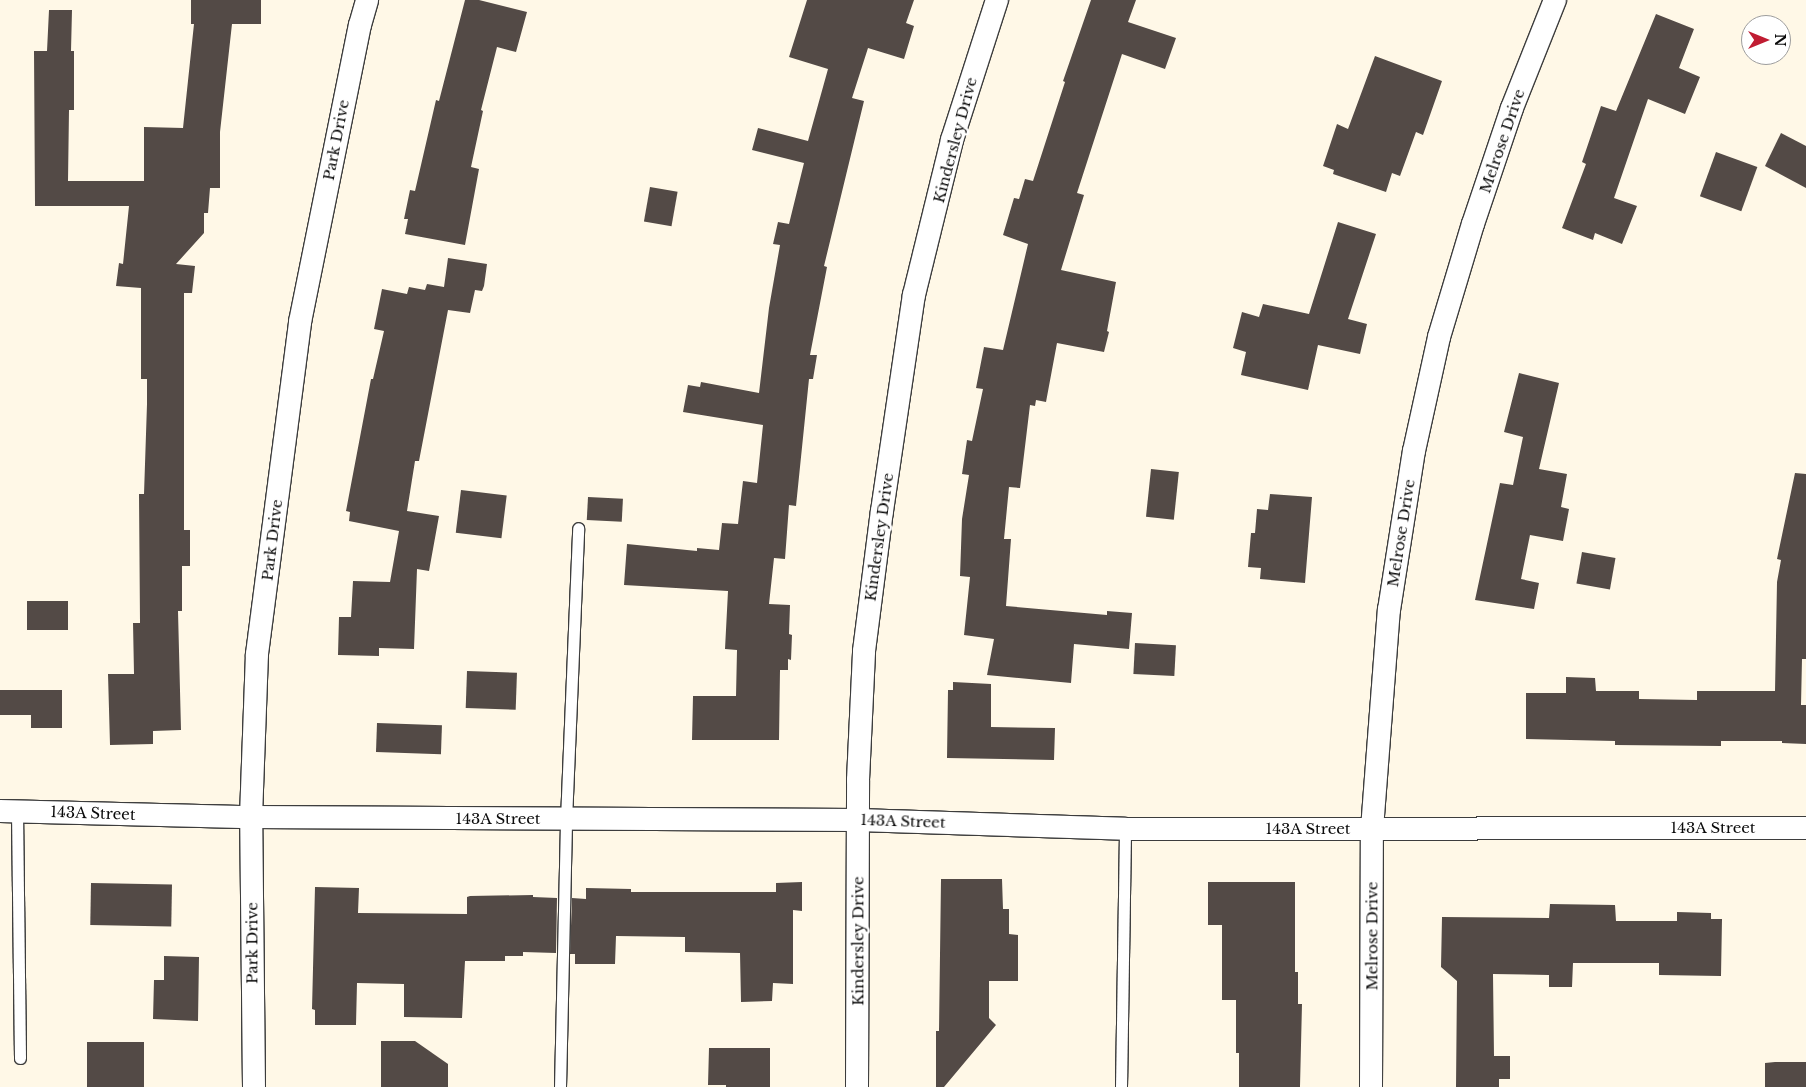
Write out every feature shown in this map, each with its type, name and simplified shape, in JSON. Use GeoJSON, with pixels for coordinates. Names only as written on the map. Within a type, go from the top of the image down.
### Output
{"type":"FeatureCollection","features":[{"type":"Feature","properties":{"kind":"street","name":"Park Drive"},"geometry":{"type":"LineString","coordinates":[[254,1087],[251,817],[257,654],[300,322],[360,25],[367,0]]}},
{"type":"Feature","properties":{"kind":"street","name":"Kindersley Drive"},"geometry":{"type":"LineString","coordinates":[[857,1087],[858,820],[864,652],[882,511],[914,295],[952,140],[997,0]]}},
{"type":"Feature","properties":{"kind":"street","name":"Melrose Drive"},"geometry":{"type":"LineString","coordinates":[[1370,1087],[1372,829],[1389,610],[1414,451],[1439,337],[1473,224],[1512,108],[1555,0]]}},
{"type":"Feature","properties":{"kind":"street","name":"143A Street"},"geometry":{"type":"LineString","coordinates":[[8,811],[251,817],[858,820],[1125,828],[1806,828]]}},
{"type":"Feature","properties":{"kind":"lane"},"geometry":{"type":"LineString","coordinates":[[560,1087],[566,820],[578,528]]}},
{"type":"Feature","properties":{"kind":"lane"},"geometry":{"type":"LineString","coordinates":[[8,811],[20,1058]]}},
{"type":"Feature","properties":{"kind":"lane"},"geometry":{"type":"LineString","coordinates":[[1121,1087],[1125,828]]}},
{"type":"Feature","properties":{"kind":"building"},"geometry":{"type":"Polygon","coordinates":[[[191,0],[261,0],[261,24],[232,24],[220,132],[220,188],[210,188],[208,213],[204,213],[204,233],[176,264],[195,266],[192,293],[184,293],[184,530],[190,530],[190,566],[182,566],[182,611],[178,611],[181,730],[153,731],[153,744],[110,745],[108,674],[134,674],[133,623],[140,623],[139,494],[144,494],[147,404],[147,379],[141,379],[141,288],[116,286],[119,263],[123,264],[129,206],[35,206],[34,51],[47,51],[49,10],[72,10],[71,51],[74,51],[74,110],[69,110],[68,181],[144,181],[144,127],[183,128],[194,24],[191,24],[191,0]]]}},
{"type":"Feature","properties":{"kind":"building"},"geometry":{"type":"Polygon","coordinates":[[[465,0],[479,0],[527,12],[516,52],[497,47],[481,110],[483,111],[471,167],[479,169],[465,245],[405,234],[408,219],[404,219],[410,190],[415,191],[436,100],[439,101],[465,0]]]}},
{"type":"Feature","properties":{"kind":"building"},"geometry":{"type":"Polygon","coordinates":[[[807,0],[914,0],[906,23],[914,26],[904,59],[868,48],[852,98],[864,101],[824,266],[827,267],[810,355],[817,355],[813,379],[809,379],[796,506],[789,505],[785,559],[774,558],[769,604],[790,605],[789,634],[792,635],[791,660],[788,659],[788,670],[780,670],[779,740],[692,740],[693,696],[736,696],[737,650],[725,649],[728,591],[624,585],[627,544],[697,551],[697,548],[719,550],[722,523],[738,524],[743,481],[757,483],[763,425],[683,412],[688,385],[700,387],[701,382],[759,393],[769,308],[780,245],[773,244],[778,222],[789,224],[804,163],[752,150],[758,128],[808,141],[828,69],[789,57],[807,0]]]}},
{"type":"Feature","properties":{"kind":"building"},"geometry":{"type":"Polygon","coordinates":[[[1091,0],[1136,0],[1128,22],[1176,38],[1165,69],[1122,54],[1077,193],[1084,195],[1061,270],[1116,282],[1107,331],[1109,332],[1104,352],[1057,343],[1046,402],[1036,400],[1035,406],[1030,405],[1020,488],[1009,487],[1004,539],[1011,539],[1006,606],[1107,615],[1107,611],[1132,613],[1129,649],[1074,644],[1071,683],[987,675],[994,639],[964,635],[970,577],[960,576],[962,519],[969,475],[962,474],[967,440],[972,441],[983,389],[976,388],[984,347],[1003,350],[1028,244],[1003,235],[1014,198],[1019,199],[1025,179],[1033,181],[1065,82],[1063,81],[1091,0]]]}},
{"type":"Feature","properties":{"kind":"building"},"geometry":{"type":"Polygon","coordinates":[[[1656,14],[1694,29],[1679,68],[1700,77],[1685,114],[1648,99],[1614,198],[1637,206],[1622,244],[1595,233],[1593,240],[1562,228],[1586,164],[1582,162],[1601,106],[1616,111],[1656,14]]]}},
{"type":"Feature","properties":{"kind":"building"},"geometry":{"type":"Polygon","coordinates":[[[1375,56],[1442,81],[1423,135],[1416,132],[1400,176],[1392,173],[1386,192],[1333,174],[1334,170],[1323,166],[1337,124],[1348,129],[1375,56]]]}},
{"type":"Feature","properties":{"kind":"building"},"geometry":{"type":"Polygon","coordinates":[[[1781,133],[1806,146],[1806,188],[1765,166],[1781,133]]]}},
{"type":"Feature","properties":{"kind":"building"},"geometry":{"type":"Polygon","coordinates":[[[1716,152],[1757,167],[1741,211],[1700,196],[1716,152]]]}},
{"type":"Feature","properties":{"kind":"building"},"geometry":{"type":"Polygon","coordinates":[[[650,187],[678,192],[671,226],[644,221],[650,187]]]}},
{"type":"Feature","properties":{"kind":"building"},"geometry":{"type":"Polygon","coordinates":[[[1338,222],[1376,234],[1348,319],[1367,324],[1360,354],[1318,345],[1308,390],[1241,375],[1246,352],[1233,348],[1242,312],[1259,317],[1263,304],[1309,314],[1338,222]]]}},
{"type":"Feature","properties":{"kind":"building"},"geometry":{"type":"Polygon","coordinates":[[[448,258],[487,264],[484,286],[482,291],[475,290],[470,313],[448,310],[419,461],[415,461],[407,511],[439,516],[429,571],[417,569],[414,649],[379,648],[379,656],[338,655],[339,617],[351,617],[353,581],[390,582],[399,531],[349,521],[350,512],[346,511],[371,379],[373,379],[384,331],[374,329],[382,289],[407,294],[409,287],[425,290],[427,284],[444,287],[448,258]]]}},
{"type":"Feature","properties":{"kind":"building"},"geometry":{"type":"Polygon","coordinates":[[[1519,373],[1559,383],[1539,469],[1567,474],[1561,507],[1569,509],[1563,541],[1530,535],[1521,579],[1539,583],[1534,609],[1475,600],[1500,483],[1513,485],[1523,437],[1504,432],[1519,373]]]}},
{"type":"Feature","properties":{"kind":"building"},"geometry":{"type":"Polygon","coordinates":[[[1151,469],[1179,472],[1174,520],[1146,517],[1151,469]]]}},
{"type":"Feature","properties":{"kind":"building"},"geometry":{"type":"Polygon","coordinates":[[[1795,473],[1806,474],[1806,659],[1802,659],[1801,705],[1806,705],[1806,744],[1782,743],[1782,741],[1721,741],[1721,746],[1615,745],[1615,741],[1526,739],[1526,693],[1566,693],[1566,677],[1595,678],[1596,691],[1639,691],[1639,699],[1697,700],[1697,691],[1775,691],[1777,582],[1781,560],[1777,559],[1795,473]]]}},
{"type":"Feature","properties":{"kind":"building"},"geometry":{"type":"Polygon","coordinates":[[[461,490],[507,496],[501,538],[456,533],[461,490]]]}},
{"type":"Feature","properties":{"kind":"building"},"geometry":{"type":"Polygon","coordinates":[[[1270,494],[1312,497],[1305,583],[1260,579],[1261,568],[1248,567],[1251,533],[1255,533],[1257,509],[1268,510],[1270,494]]]}},
{"type":"Feature","properties":{"kind":"building"},"geometry":{"type":"Polygon","coordinates":[[[588,497],[623,499],[622,522],[587,520],[588,497]]]}},
{"type":"Feature","properties":{"kind":"building"},"geometry":{"type":"Polygon","coordinates":[[[1582,552],[1615,558],[1610,589],[1576,584],[1582,552]]]}},
{"type":"Feature","properties":{"kind":"building"},"geometry":{"type":"Polygon","coordinates":[[[27,601],[68,601],[68,630],[27,630],[27,601]]]}},
{"type":"Feature","properties":{"kind":"building"},"geometry":{"type":"Polygon","coordinates":[[[1135,643],[1176,645],[1174,676],[1133,674],[1135,643]]]}},
{"type":"Feature","properties":{"kind":"building"},"geometry":{"type":"Polygon","coordinates":[[[467,671],[517,673],[516,710],[466,708],[467,671]]]}},
{"type":"Feature","properties":{"kind":"building"},"geometry":{"type":"Polygon","coordinates":[[[953,682],[991,684],[991,727],[1055,728],[1054,760],[947,758],[948,690],[953,690],[953,682]]]}},
{"type":"Feature","properties":{"kind":"building"},"geometry":{"type":"Polygon","coordinates":[[[0,690],[62,690],[62,728],[31,728],[31,715],[0,715],[0,690]]]}},
{"type":"Feature","properties":{"kind":"building"},"geometry":{"type":"Polygon","coordinates":[[[377,723],[442,725],[441,754],[376,752],[377,723]]]}},
{"type":"Feature","properties":{"kind":"building"},"geometry":{"type":"Polygon","coordinates":[[[941,879],[1002,879],[1003,909],[1009,909],[1009,934],[1018,935],[1018,981],[989,981],[989,1018],[996,1025],[944,1087],[936,1087],[936,1031],[939,1031],[941,879]]]}},
{"type":"Feature","properties":{"kind":"building"},"geometry":{"type":"Polygon","coordinates":[[[802,882],[802,911],[793,910],[793,984],[773,983],[772,1001],[741,1002],[740,953],[685,952],[685,937],[616,936],[615,964],[575,964],[575,954],[570,954],[572,898],[586,899],[586,888],[631,889],[631,892],[776,892],[776,883],[802,882]]]}},
{"type":"Feature","properties":{"kind":"building"},"geometry":{"type":"Polygon","coordinates":[[[1208,882],[1295,882],[1295,972],[1298,972],[1298,1004],[1302,1004],[1300,1087],[1239,1087],[1239,1053],[1236,1053],[1236,1000],[1222,1000],[1222,925],[1208,925],[1208,882]]]}},
{"type":"Feature","properties":{"kind":"building"},"geometry":{"type":"Polygon","coordinates":[[[91,883],[172,884],[171,926],[90,925],[91,883]]]}},
{"type":"Feature","properties":{"kind":"building"},"geometry":{"type":"Polygon","coordinates":[[[315,887],[359,888],[358,913],[467,914],[467,897],[470,896],[533,895],[533,897],[557,898],[556,953],[523,952],[523,956],[505,956],[505,961],[465,961],[462,1018],[404,1017],[404,984],[357,983],[356,1025],[315,1025],[315,1010],[312,1009],[315,887]]]}},
{"type":"Feature","properties":{"kind":"building"},"geometry":{"type":"Polygon","coordinates":[[[1550,904],[1615,905],[1616,921],[1677,921],[1677,912],[1711,913],[1711,919],[1722,919],[1721,976],[1659,975],[1659,963],[1573,963],[1572,987],[1549,987],[1549,975],[1493,974],[1494,1056],[1510,1056],[1510,1079],[1499,1079],[1499,1087],[1456,1087],[1457,981],[1441,967],[1442,917],[1549,918],[1550,904]]]}},
{"type":"Feature","properties":{"kind":"building"},"geometry":{"type":"Polygon","coordinates":[[[164,956],[199,957],[198,1021],[153,1019],[154,980],[164,980],[164,956]]]}},
{"type":"Feature","properties":{"kind":"building"},"geometry":{"type":"Polygon","coordinates":[[[381,1041],[415,1041],[448,1064],[448,1087],[381,1087],[381,1041]]]}},
{"type":"Feature","properties":{"kind":"building"},"geometry":{"type":"Polygon","coordinates":[[[87,1042],[144,1042],[144,1087],[87,1087],[87,1042]]]}},
{"type":"Feature","properties":{"kind":"building"},"geometry":{"type":"Polygon","coordinates":[[[709,1048],[770,1048],[770,1087],[708,1085],[709,1048]]]}},
{"type":"Feature","properties":{"kind":"building"},"geometry":{"type":"Polygon","coordinates":[[[1806,1062],[1806,1087],[1765,1087],[1765,1063],[1806,1062]]]}}]}
